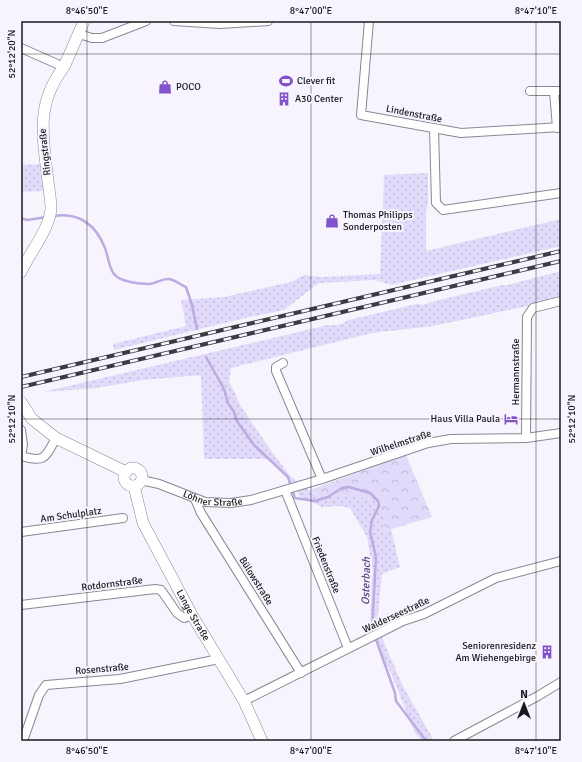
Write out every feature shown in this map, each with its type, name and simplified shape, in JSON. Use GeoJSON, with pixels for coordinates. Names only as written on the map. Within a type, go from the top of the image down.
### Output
{"type":"FeatureCollection","features":[{"type":"Feature","properties":{"kind":"street","name":"Ringstraße"},"geometry":{"type":"LineString","coordinates":[[21,272],[49,217],[51,208],[42,137],[42,120],[52,87],[59,73],[64,67],[84,21]]}},
{"type":"Feature","properties":{"kind":"street"},"geometry":{"type":"LineString","coordinates":[[79,34],[92,38],[102,38],[146,21]]}},
{"type":"Feature","properties":{"kind":"street"},"geometry":{"type":"LineString","coordinates":[[174,21],[220,24],[268,21]]}},
{"type":"Feature","properties":{"kind":"street","name":"Lindenstraße"},"geometry":{"type":"LineString","coordinates":[[369,21],[361,115],[461,133],[559,128],[558,91],[530,91]]}},
{"type":"Feature","properties":{"kind":"street"},"geometry":{"type":"LineString","coordinates":[[21,48],[64,67]]}},
{"type":"Feature","properties":{"kind":"street"},"geometry":{"type":"LineString","coordinates":[[434,128],[436,203],[443,210],[561,193]]}},
{"type":"Feature","properties":{"kind":"street","name":"Hermannstraße"},"geometry":{"type":"LineString","coordinates":[[526,438],[527,317],[534,308],[561,301]]}},
{"type":"Feature","properties":{"kind":"street"},"geometry":{"type":"LineString","coordinates":[[283,363],[276,367],[276,371],[322,479]]}},
{"type":"Feature","properties":{"kind":"street"},"geometry":{"type":"LineString","coordinates":[[21,402],[32,419],[56,438],[47,454],[42,458],[34,460],[21,456],[23,445],[21,430]]}},
{"type":"Feature","properties":{"kind":"street","name":"Wilhelmstraße"},"geometry":{"type":"LineString","coordinates":[[288,489],[428,443],[467,438],[526,438],[561,433]]}},
{"type":"Feature","properties":{"kind":"street","name":"Lange Straße"},"geometry":{"type":"LineString","coordinates":[[56,438],[126,472],[124,478],[126,483],[131,486],[138,483],[143,523],[192,615],[244,701],[262,741]]}},
{"type":"Feature","properties":{"kind":"street","name":"Löhner Straße"},"geometry":{"type":"LineString","coordinates":[[138,483],[159,484],[195,499],[213,503],[231,503],[251,500],[288,489]]}},
{"type":"Feature","properties":{"kind":"street","name":"Friedenstraße"},"geometry":{"type":"LineString","coordinates":[[288,489],[348,648]]}},
{"type":"Feature","properties":{"kind":"street","name":"Bülowstraße"},"geometry":{"type":"LineString","coordinates":[[195,499],[201,513],[302,673]]}},
{"type":"Feature","properties":{"kind":"street","name":"Am Schulplatz"},"geometry":{"type":"LineString","coordinates":[[21,532],[123,518]]}},
{"type":"Feature","properties":{"kind":"street","name":"Walderseestraße"},"geometry":{"type":"LineString","coordinates":[[244,701],[403,621],[424,614],[496,578],[561,561]]}},
{"type":"Feature","properties":{"kind":"street","name":"Rotdornstraße"},"geometry":{"type":"LineString","coordinates":[[21,606],[155,589],[161,590],[177,613],[184,618],[192,615]]}},
{"type":"Feature","properties":{"kind":"street","name":"Rosenstraße"},"geometry":{"type":"LineString","coordinates":[[23,741],[39,695],[46,685],[120,679],[219,659]]}},
{"type":"Feature","properties":{"kind":"street"},"geometry":{"type":"LineString","coordinates":[[454,741],[561,682]]}},
{"type":"Feature","properties":{"kind":"green space"},"geometry":{"type":"Polygon","coordinates":[[[40,164],[43,191],[21,192],[21,165],[40,164]]]}},
{"type":"Feature","properties":{"kind":"green space"},"geometry":{"type":"Polygon","coordinates":[[[428,173],[426,251],[561,219],[561,246],[391,285],[375,280],[319,283],[284,310],[114,350],[113,344],[186,326],[181,300],[224,297],[291,282],[304,275],[321,277],[380,274],[384,175],[428,173]]]}},
{"type":"Feature","properties":{"kind":"green space"},"geometry":{"type":"Polygon","coordinates":[[[561,271],[561,299],[433,326],[372,333],[231,368],[229,382],[240,405],[290,476],[319,496],[340,495],[374,499],[385,516],[383,532],[391,529],[400,567],[382,574],[377,624],[403,686],[434,741],[422,741],[415,733],[389,668],[383,663],[380,649],[371,627],[370,588],[373,572],[367,537],[350,508],[340,506],[322,507],[299,496],[294,484],[269,459],[204,459],[201,375],[143,380],[96,388],[43,392],[328,325],[338,325],[348,320],[417,304],[423,305],[561,271]]]}},
{"type":"Feature","properties":{"kind":"green space"},"geometry":{"type":"Polygon","coordinates":[[[406,455],[432,517],[382,532],[385,516],[374,499],[340,495],[319,496],[310,490],[406,455]]]}},
{"type":"Feature","properties":{"kind":"waterway","name":"Osterbach"},"geometry":{"type":"LineString","coordinates":[[54,216],[63,215],[79,218],[92,227],[101,240],[112,271],[117,277],[125,281],[149,284],[164,279],[169,279],[186,287],[192,305],[197,329]]}},
{"type":"Feature","properties":{"kind":"waterway","name":"Osterbach"},"geometry":{"type":"LineString","coordinates":[[21,218],[27,220],[47,217]]}},
{"type":"Feature","properties":{"kind":"waterway","name":"Osterbach"},"geometry":{"type":"LineString","coordinates":[[206,357],[224,389],[228,403],[234,412],[237,421],[254,445],[288,477],[295,498],[315,501],[328,497],[342,488],[349,487],[370,493],[378,501],[379,506],[372,520],[370,532],[376,557],[372,628],[395,693],[396,701],[426,741]]}},
{"type":"Feature","properties":{"kind":"railway"},"geometry":{"type":"LineString","coordinates":[[21,377],[561,251]]}},
{"type":"Feature","properties":{"kind":"railway"},"geometry":{"type":"LineString","coordinates":[[21,387],[561,261]]}},
{"type":"Feature","properties":{"kind":"place","name":"Clever fit"},"geometry":{"type":"Point","coordinates":[286,81]}},
{"type":"Feature","properties":{"kind":"place","name":"POCO"},"geometry":{"type":"Point","coordinates":[165,87]}},
{"type":"Feature","properties":{"kind":"place","name":"A30 Center"},"geometry":{"type":"Point","coordinates":[284,99]}},
{"type":"Feature","properties":{"kind":"place","name":"Thomas Philipps Sonderposten"},"geometry":{"type":"Point","coordinates":[332,221]}},
{"type":"Feature","properties":{"kind":"place","name":"Haus Villa Paula"},"geometry":{"type":"Point","coordinates":[511,419]}},
{"type":"Feature","properties":{"kind":"place","name":"Seniorenresidenz Am Wiehengebirge"},"geometry":{"type":"Point","coordinates":[547,652]}}]}
